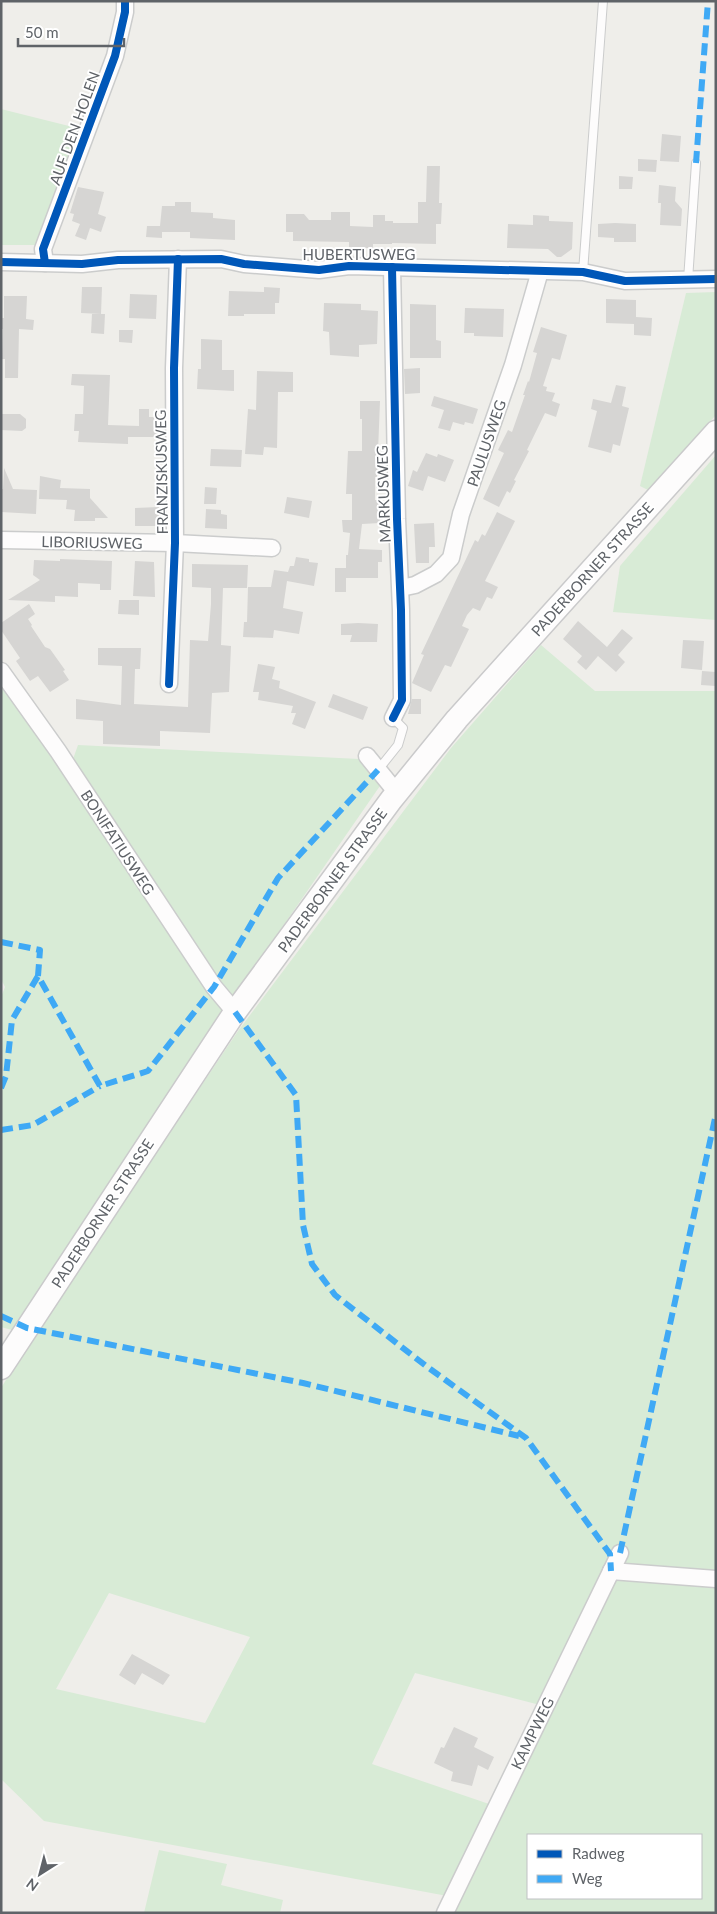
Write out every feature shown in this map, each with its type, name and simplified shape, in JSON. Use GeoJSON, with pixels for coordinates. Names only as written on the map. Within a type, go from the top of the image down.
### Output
{"type":"FeatureCollection","features":[{"type":"Feature","properties":{"kind":"main road","name":"PADERBORNER STRASSE"},"geometry":{"type":"LineString","coordinates":[[1,1368],[235,1012],[397,793],[457,719],[716,432]]}},
{"type":"Feature","properties":{"kind":"street","name":"AUF DEN HOLEN"},"geometry":{"type":"LineString","coordinates":[[45,263],[43,249],[115,56],[125,12],[125,1]]}},
{"type":"Feature","properties":{"kind":"street","name":"FRANZISKUSWEG"},"geometry":{"type":"LineString","coordinates":[[170,684],[176,543],[174,368],[178,259]]}},
{"type":"Feature","properties":{"kind":"street","name":"HUBERTUSWEG"},"geometry":{"type":"LineString","coordinates":[[1,262],[82,264],[118,260],[222,259],[244,264],[319,270],[349,266],[583,272],[625,281],[716,279]]}},
{"type":"Feature","properties":{"kind":"street","name":"MARKUSWEG"},"geometry":{"type":"LineString","coordinates":[[392,267],[397,518],[401,588],[402,700],[394,718]]}},
{"type":"Feature","properties":{"kind":"street","name":"PAULUSWEG"},"geometry":{"type":"LineString","coordinates":[[401,588],[414,585],[436,574],[451,558],[461,514],[512,365],[540,271]]}},
{"type":"Feature","properties":{"kind":"street","name":"LIBORIUSWEG"},"geometry":{"type":"LineString","coordinates":[[1,540],[176,543],[272,548]]}},
{"type":"Feature","properties":{"kind":"street","name":"BONIFATIUSWEG"},"geometry":{"type":"LineString","coordinates":[[1,671],[58,751],[214,987],[235,1012]]}},
{"type":"Feature","properties":{"kind":"street"},"geometry":{"type":"LineString","coordinates":[[367,756],[397,793]]}},
{"type":"Feature","properties":{"kind":"street","name":"KAMPWEG"},"geometry":{"type":"LineString","coordinates":[[444,1913],[620,1553]]}},
{"type":"Feature","properties":{"kind":"street"},"geometry":{"type":"LineString","coordinates":[[611,1572],[716,1580]]}},
{"type":"Feature","properties":{"kind":"lane"},"geometry":{"type":"LineString","coordinates":[[583,272],[602,1]]}},
{"type":"Feature","properties":{"kind":"lane"},"geometry":{"type":"LineString","coordinates":[[688,280],[696,163]]}},
{"type":"Feature","properties":{"kind":"lane"},"geometry":{"type":"LineString","coordinates":[[378,770],[398,745],[403,728],[394,718]]}},
{"type":"Feature","properties":{"kind":"green space"},"geometry":{"type":"Polygon","coordinates":[[[1,109],[81,129],[36,245],[1,245],[1,109]]]}},
{"type":"Feature","properties":{"kind":"green space"},"geometry":{"type":"Polygon","coordinates":[[[716,292],[716,415],[648,490],[640,486],[686,293],[716,292]]]}},
{"type":"Feature","properties":{"kind":"green space"},"geometry":{"type":"Polygon","coordinates":[[[716,455],[716,620],[613,612],[620,566],[716,455]]]}},
{"type":"Feature","properties":{"kind":"green space"},"geometry":{"type":"Polygon","coordinates":[[[541,645],[595,691],[716,691],[716,1913],[451,1913],[458,1898],[44,1821],[1,1779],[1,1388],[32,1338],[238,1031],[451,748],[541,645]],[[109,1593],[56,1689],[205,1723],[250,1637],[109,1593]],[[415,1673],[372,1764],[492,1805],[540,1705],[415,1673]]]}},
{"type":"Feature","properties":{"kind":"green space"},"geometry":{"type":"Polygon","coordinates":[[[1,681],[67,776],[78,745],[359,759],[382,783],[234,997],[12,1330],[1,1327],[1,997],[5,987],[1,979],[1,681]]]}},
{"type":"Feature","properties":{"kind":"green space"},"geometry":{"type":"Polygon","coordinates":[[[159,1850],[227,1864],[221,1885],[283,1900],[280,1913],[144,1913],[159,1850]]]}},
{"type":"Feature","properties":{"kind":"building"},"geometry":{"type":"Polygon","coordinates":[[[662,134],[681,136],[679,162],[660,161],[662,134]]]}},
{"type":"Feature","properties":{"kind":"building"},"geometry":{"type":"Polygon","coordinates":[[[638,159],[657,160],[656,172],[638,171],[638,159]]]}},
{"type":"Feature","properties":{"kind":"building"},"geometry":{"type":"Polygon","coordinates":[[[427,166],[440,166],[439,203],[442,203],[441,224],[436,224],[436,244],[392,243],[373,244],[373,248],[349,247],[349,242],[293,241],[293,232],[286,232],[286,214],[304,214],[309,220],[331,220],[331,212],[350,212],[350,226],[373,227],[373,215],[385,215],[385,221],[393,221],[393,223],[418,223],[418,202],[426,202],[427,166]]]}},
{"type":"Feature","properties":{"kind":"building"},"geometry":{"type":"Polygon","coordinates":[[[619,176],[633,177],[632,189],[619,189],[619,176]]]}},
{"type":"Feature","properties":{"kind":"building"},"geometry":{"type":"Polygon","coordinates":[[[659,185],[676,187],[675,201],[682,209],[681,226],[660,225],[661,203],[658,203],[659,185]]]}},
{"type":"Feature","properties":{"kind":"building"},"geometry":{"type":"Polygon","coordinates":[[[78,187],[104,192],[98,214],[106,217],[101,232],[90,228],[86,240],[75,236],[80,224],[72,221],[74,214],[70,213],[78,187]]]}},
{"type":"Feature","properties":{"kind":"building"},"geometry":{"type":"Polygon","coordinates":[[[175,202],[191,202],[191,212],[213,213],[213,218],[235,220],[235,240],[190,238],[190,232],[162,232],[162,238],[146,237],[147,226],[160,226],[162,206],[175,206],[175,202]]]}},
{"type":"Feature","properties":{"kind":"building"},"geometry":{"type":"Polygon","coordinates":[[[533,215],[549,216],[549,221],[573,222],[572,249],[561,257],[557,257],[548,249],[507,248],[508,224],[533,225],[533,215]]]}},
{"type":"Feature","properties":{"kind":"building"},"geometry":{"type":"Polygon","coordinates":[[[598,224],[636,224],[636,242],[614,242],[614,238],[598,237],[598,224]]]}},
{"type":"Feature","properties":{"kind":"building"},"geometry":{"type":"Polygon","coordinates":[[[82,287],[102,287],[101,314],[81,313],[82,287]]]}},
{"type":"Feature","properties":{"kind":"building"},"geometry":{"type":"Polygon","coordinates":[[[264,287],[280,288],[279,303],[275,303],[275,314],[228,316],[229,291],[264,292],[264,287]]]}},
{"type":"Feature","properties":{"kind":"building"},"geometry":{"type":"Polygon","coordinates":[[[130,294],[157,295],[156,319],[129,318],[130,294]]]}},
{"type":"Feature","properties":{"kind":"building"},"geometry":{"type":"Polygon","coordinates":[[[4,296],[27,296],[26,319],[34,320],[33,330],[19,329],[18,378],[5,378],[5,359],[2,359],[3,329],[1,329],[1,318],[4,318],[4,296]]]}},
{"type":"Feature","properties":{"kind":"building"},"geometry":{"type":"Polygon","coordinates":[[[606,299],[636,300],[636,317],[652,318],[651,336],[634,335],[634,324],[606,323],[606,299]]]}},
{"type":"Feature","properties":{"kind":"building"},"geometry":{"type":"Polygon","coordinates":[[[324,303],[361,304],[361,310],[378,311],[377,344],[359,345],[359,357],[330,355],[329,332],[323,331],[324,303]]]}},
{"type":"Feature","properties":{"kind":"building"},"geometry":{"type":"Polygon","coordinates":[[[410,304],[436,305],[436,340],[441,341],[441,358],[410,358],[410,304]]]}},
{"type":"Feature","properties":{"kind":"building"},"geometry":{"type":"Polygon","coordinates":[[[465,308],[504,309],[503,337],[474,336],[474,333],[464,333],[465,308]]]}},
{"type":"Feature","properties":{"kind":"building"},"geometry":{"type":"Polygon","coordinates":[[[92,314],[105,314],[104,334],[91,333],[92,314]]]}},
{"type":"Feature","properties":{"kind":"building"},"geometry":{"type":"Polygon","coordinates":[[[541,327],[567,335],[560,360],[552,358],[543,386],[547,387],[546,391],[555,393],[552,401],[560,404],[556,417],[545,413],[514,480],[516,481],[510,493],[507,491],[499,507],[483,499],[504,453],[498,450],[508,430],[512,432],[525,395],[523,395],[529,382],[537,353],[533,352],[541,327]]]}},
{"type":"Feature","properties":{"kind":"building"},"geometry":{"type":"Polygon","coordinates":[[[119,330],[133,330],[132,343],[119,342],[119,330]]]}},
{"type":"Feature","properties":{"kind":"building"},"geometry":{"type":"Polygon","coordinates":[[[201,339],[222,340],[222,370],[234,370],[234,391],[197,389],[198,369],[201,369],[201,339]]]}},
{"type":"Feature","properties":{"kind":"building"},"geometry":{"type":"Polygon","coordinates":[[[420,368],[420,393],[405,394],[404,369],[420,368]]]}},
{"type":"Feature","properties":{"kind":"building"},"geometry":{"type":"Polygon","coordinates":[[[257,371],[293,372],[293,392],[278,392],[277,448],[264,447],[263,455],[245,454],[248,409],[256,410],[257,371]]]}},
{"type":"Feature","properties":{"kind":"building"},"geometry":{"type":"Polygon","coordinates":[[[72,374],[110,375],[108,425],[139,426],[139,409],[149,409],[149,417],[161,417],[161,437],[128,437],[128,444],[78,442],[79,431],[74,431],[75,414],[83,414],[84,386],[71,385],[72,374]]]}},
{"type":"Feature","properties":{"kind":"building"},"geometry":{"type":"Polygon","coordinates":[[[616,385],[626,387],[622,406],[629,408],[620,446],[613,444],[611,453],[588,447],[597,411],[591,409],[593,399],[611,403],[616,385]]]}},
{"type":"Feature","properties":{"kind":"building"},"geometry":{"type":"Polygon","coordinates":[[[434,396],[478,409],[473,424],[465,422],[464,425],[453,422],[450,431],[438,428],[444,410],[431,406],[434,396]]]}},
{"type":"Feature","properties":{"kind":"building"},"geometry":{"type":"Polygon","coordinates":[[[360,401],[380,401],[375,500],[379,500],[380,523],[362,524],[359,549],[382,550],[382,562],[378,562],[378,578],[346,578],[346,592],[335,592],[335,568],[346,568],[346,555],[348,555],[350,533],[343,532],[342,520],[352,520],[352,494],[346,494],[348,451],[362,451],[360,401]]]}},
{"type":"Feature","properties":{"kind":"building"},"geometry":{"type":"Polygon","coordinates":[[[1,414],[20,414],[26,419],[26,428],[22,431],[1,430],[1,414]]]}},
{"type":"Feature","properties":{"kind":"building"},"geometry":{"type":"Polygon","coordinates":[[[211,449],[242,450],[241,467],[210,466],[211,449]]]}},
{"type":"Feature","properties":{"kind":"building"},"geometry":{"type":"Polygon","coordinates":[[[426,453],[437,457],[438,454],[454,460],[445,482],[428,476],[423,491],[408,486],[413,470],[417,472],[426,453]]]}},
{"type":"Feature","properties":{"kind":"building"},"geometry":{"type":"Polygon","coordinates":[[[4,468],[13,489],[37,490],[36,514],[1,512],[1,489],[3,489],[4,468]]]}},
{"type":"Feature","properties":{"kind":"building"},"geometry":{"type":"Polygon","coordinates":[[[40,476],[61,480],[60,488],[90,489],[90,498],[108,518],[95,518],[95,521],[74,521],[75,510],[66,509],[67,500],[39,499],[40,476]]]}},
{"type":"Feature","properties":{"kind":"building"},"geometry":{"type":"Polygon","coordinates":[[[205,487],[217,488],[216,504],[204,504],[205,487]]]}},
{"type":"Feature","properties":{"kind":"building"},"geometry":{"type":"Polygon","coordinates":[[[287,497],[312,501],[309,518],[284,513],[287,497]]]}},
{"type":"Feature","properties":{"kind":"building"},"geometry":{"type":"Polygon","coordinates":[[[159,507],[159,526],[135,526],[135,508],[159,507]]]}},
{"type":"Feature","properties":{"kind":"building"},"geometry":{"type":"Polygon","coordinates":[[[206,509],[221,510],[221,514],[227,515],[227,529],[205,528],[206,509]]]}},
{"type":"Feature","properties":{"kind":"building"},"geometry":{"type":"Polygon","coordinates":[[[497,512],[515,521],[485,581],[498,587],[492,599],[487,597],[480,611],[473,608],[467,615],[462,626],[469,629],[451,667],[445,665],[431,692],[412,683],[424,655],[421,654],[475,540],[478,542],[482,534],[485,536],[497,512]]]}},
{"type":"Feature","properties":{"kind":"building"},"geometry":{"type":"Polygon","coordinates":[[[434,523],[435,547],[429,547],[429,563],[416,563],[414,524],[434,523]]]}},
{"type":"Feature","properties":{"kind":"building"},"geometry":{"type":"Polygon","coordinates":[[[296,557],[318,563],[314,586],[287,581],[283,608],[303,612],[299,634],[274,630],[273,638],[243,637],[244,622],[247,622],[248,587],[271,587],[274,570],[288,572],[290,566],[294,566],[296,557]]]}},
{"type":"Feature","properties":{"kind":"building"},"geometry":{"type":"Polygon","coordinates":[[[60,559],[112,561],[111,590],[100,590],[100,584],[78,583],[78,597],[55,596],[55,602],[8,600],[40,580],[33,575],[34,560],[60,561],[60,559]]]}},
{"type":"Feature","properties":{"kind":"building"},"geometry":{"type":"Polygon","coordinates":[[[135,561],[154,562],[155,597],[133,596],[135,561]]]}},
{"type":"Feature","properties":{"kind":"building"},"geometry":{"type":"Polygon","coordinates":[[[192,564],[248,565],[247,588],[223,588],[221,645],[231,646],[229,692],[212,693],[210,733],[160,731],[160,746],[103,744],[103,721],[76,719],[76,699],[121,705],[122,666],[98,665],[98,648],[141,648],[140,669],[135,669],[134,704],[188,707],[190,640],[208,641],[211,604],[211,588],[192,587],[192,564]]]}},
{"type":"Feature","properties":{"kind":"building"},"geometry":{"type":"Polygon","coordinates":[[[119,600],[139,600],[139,615],[118,614],[119,600]]]}},
{"type":"Feature","properties":{"kind":"building"},"geometry":{"type":"Polygon","coordinates":[[[29,604],[35,614],[28,619],[31,626],[45,647],[50,649],[65,670],[63,671],[69,680],[50,692],[38,676],[30,681],[16,661],[20,658],[1,630],[1,623],[29,604]]]}},
{"type":"Feature","properties":{"kind":"building"},"geometry":{"type":"Polygon","coordinates":[[[578,621],[607,647],[622,629],[633,638],[618,655],[625,662],[616,672],[598,656],[586,670],[577,662],[582,656],[563,639],[578,621]]]}},
{"type":"Feature","properties":{"kind":"building"},"geometry":{"type":"Polygon","coordinates":[[[341,624],[378,624],[377,642],[350,642],[352,635],[341,635],[341,624]]]}},
{"type":"Feature","properties":{"kind":"building"},"geometry":{"type":"Polygon","coordinates":[[[683,640],[704,641],[702,670],[681,668],[683,640]]]}},
{"type":"Feature","properties":{"kind":"building"},"geometry":{"type":"Polygon","coordinates":[[[258,664],[275,667],[272,679],[280,681],[279,688],[316,702],[305,729],[292,724],[296,713],[291,713],[293,706],[258,700],[259,692],[253,692],[258,664]]]}},
{"type":"Feature","properties":{"kind":"building"},"geometry":{"type":"Polygon","coordinates":[[[702,671],[716,672],[716,686],[701,685],[702,671]]]}},
{"type":"Feature","properties":{"kind":"building"},"geometry":{"type":"Polygon","coordinates":[[[333,694],[368,707],[363,720],[328,707],[333,694]]]}},
{"type":"Feature","properties":{"kind":"building"},"geometry":{"type":"Polygon","coordinates":[[[412,699],[421,699],[421,714],[408,714],[412,699]]]}},
{"type":"Feature","properties":{"kind":"building"},"geometry":{"type":"Polygon","coordinates":[[[132,1654],[170,1675],[163,1685],[142,1673],[135,1685],[119,1675],[132,1654]]]}},
{"type":"Feature","properties":{"kind":"building"},"geometry":{"type":"Polygon","coordinates":[[[454,1727],[478,1738],[474,1747],[494,1757],[488,1770],[478,1765],[472,1786],[451,1781],[453,1772],[434,1763],[441,1747],[444,1748],[454,1727]]]}},
{"type":"Feature","properties":{"kind":"marked path"},"geometry":{"type":"LineString","coordinates":[[696,163],[708,1]]}},
{"type":"Feature","properties":{"kind":"marked path"},"geometry":{"type":"LineString","coordinates":[[1,942],[40,950],[38,976],[100,1086],[148,1071],[214,987],[278,878],[378,770]]}},
{"type":"Feature","properties":{"kind":"marked path"},"geometry":{"type":"LineString","coordinates":[[1,1088],[6,1076],[12,1020],[38,976]]}},
{"type":"Feature","properties":{"kind":"marked path"},"geometry":{"type":"LineString","coordinates":[[235,1012],[296,1095],[303,1225],[312,1264],[335,1295],[426,1366],[526,1438],[610,1554],[611,1571]]}},
{"type":"Feature","properties":{"kind":"marked path"},"geometry":{"type":"LineString","coordinates":[[1,1130],[33,1125],[100,1086]]}},
{"type":"Feature","properties":{"kind":"marked path"},"geometry":{"type":"LineString","coordinates":[[620,1553],[716,1114]]}},
{"type":"Feature","properties":{"kind":"marked path"},"geometry":{"type":"LineString","coordinates":[[1,1316],[27,1328],[303,1383],[519,1436]]}},
{"type":"Feature","properties":{"kind":"cycle path"},"geometry":{"type":"LineString","coordinates":[[45,263],[43,249],[115,56],[125,12],[125,1]]}},
{"type":"Feature","properties":{"kind":"cycle path"},"geometry":{"type":"LineString","coordinates":[[169,684],[175,543],[174,368],[178,259]]}},
{"type":"Feature","properties":{"kind":"cycle path"},"geometry":{"type":"LineString","coordinates":[[1,262],[82,264],[118,260],[221,259],[244,264],[319,270],[349,266],[583,272],[625,281],[716,279]]}},
{"type":"Feature","properties":{"kind":"cycle path"},"geometry":{"type":"LineString","coordinates":[[392,267],[402,700],[393,718]]}}]}
